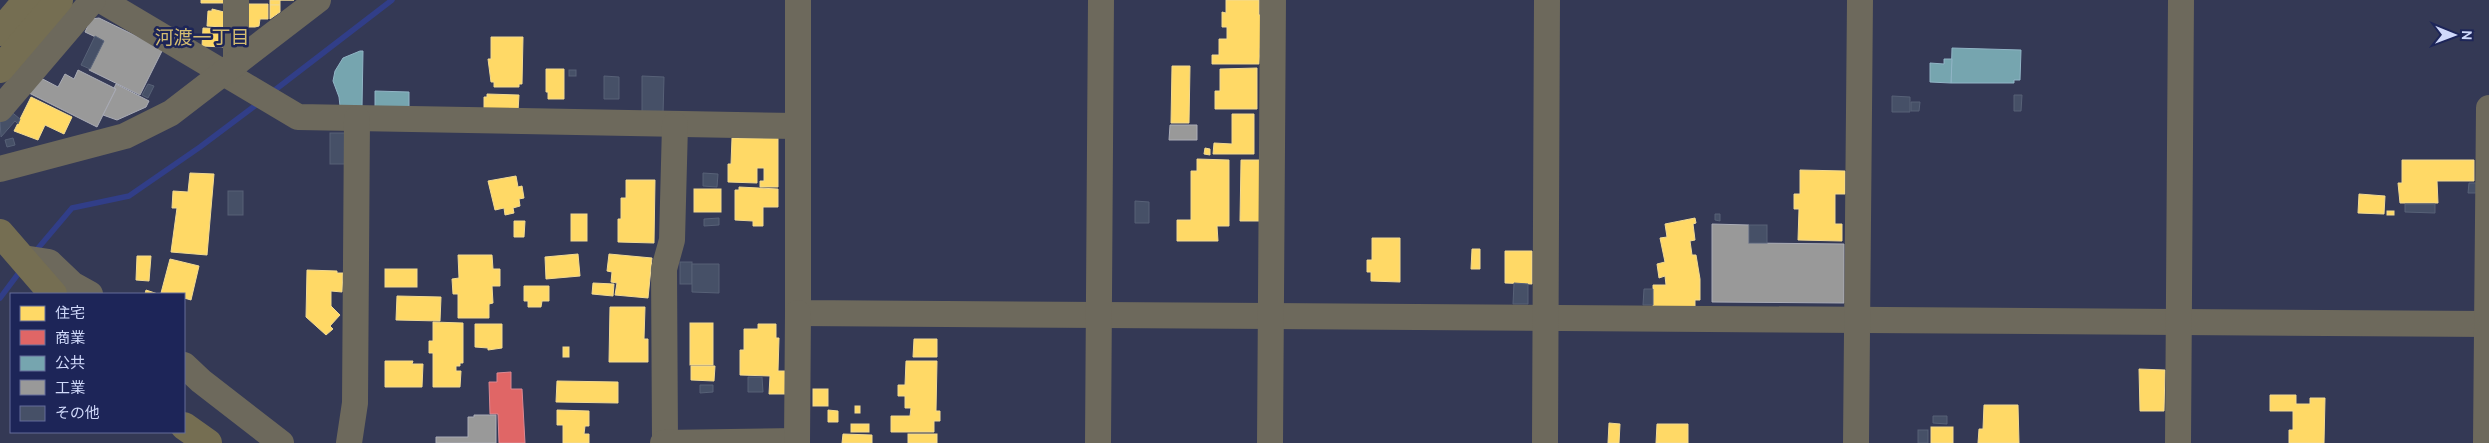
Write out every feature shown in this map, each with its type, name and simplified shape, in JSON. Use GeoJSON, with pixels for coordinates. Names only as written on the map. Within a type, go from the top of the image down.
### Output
{"type":"FeatureCollection","features":[{"type":"Feature","properties":{"kind":"main road"},"geometry":{"type":"LineString","coordinates":[[0,32],[27,0]]}},
{"type":"Feature","properties":{"kind":"main road"},"geometry":{"type":"LineString","coordinates":[[0,69],[59,0]]}},
{"type":"Feature","properties":{"kind":"main road"},"geometry":{"type":"LineString","coordinates":[[0,233],[52,293]]}},
{"type":"Feature","properties":{"kind":"main road"},"geometry":{"type":"LineString","coordinates":[[185,427],[208,443]]}},
{"type":"Feature","properties":{"kind":"street"},"geometry":{"type":"LineString","coordinates":[[0,108],[93,0]]}},
{"type":"Feature","properties":{"kind":"street"},"geometry":{"type":"LineString","coordinates":[[101,0],[235,74],[282,108],[298,117],[796,126]]}},
{"type":"Feature","properties":{"kind":"street"},"geometry":{"type":"LineString","coordinates":[[235,74],[236,0]]}},
{"type":"Feature","properties":{"kind":"street"},"geometry":{"type":"LineString","coordinates":[[0,169],[126,136],[171,113],[235,74],[318,0]]}},
{"type":"Feature","properties":{"kind":"street"},"geometry":{"type":"LineString","coordinates":[[675,125],[672,240],[664,269],[664,442],[797,442],[796,126],[798,0]]}},
{"type":"Feature","properties":{"kind":"street"},"geometry":{"type":"LineString","coordinates":[[1098,443],[1101,0]]}},
{"type":"Feature","properties":{"kind":"street"},"geometry":{"type":"LineString","coordinates":[[1270,443],[1273,0]]}},
{"type":"Feature","properties":{"kind":"street"},"geometry":{"type":"LineString","coordinates":[[1545,443],[1547,0]]}},
{"type":"Feature","properties":{"kind":"street"},"geometry":{"type":"LineString","coordinates":[[1856,443],[1860,0]]}},
{"type":"Feature","properties":{"kind":"street"},"geometry":{"type":"LineString","coordinates":[[2178,443],[2181,0]]}},
{"type":"Feature","properties":{"kind":"street"},"geometry":{"type":"LineString","coordinates":[[2486,443],[2489,108]]}},
{"type":"Feature","properties":{"kind":"street"},"geometry":{"type":"LineString","coordinates":[[349,443],[355,403],[357,119]]}},
{"type":"Feature","properties":{"kind":"street"},"geometry":{"type":"LineString","coordinates":[[23,258],[49,262],[72,284],[88,293]]}},
{"type":"Feature","properties":{"kind":"street"},"geometry":{"type":"LineString","coordinates":[[798,312],[2488,324]]}},
{"type":"Feature","properties":{"kind":"street"},"geometry":{"type":"LineString","coordinates":[[185,366],[201,381],[281,443]]}},
{"type":"Feature","properties":{"kind":"building: 住宅"},"geometry":{"type":"Polygon","coordinates":[[[201,0],[225,0],[224,3],[201,3],[201,0]]]}},
{"type":"Feature","properties":{"kind":"building: 住宅"},"geometry":{"type":"Polygon","coordinates":[[[270,0],[280,0],[280,5],[270,5],[270,0]]]}},
{"type":"Feature","properties":{"kind":"building: 住宅"},"geometry":{"type":"Polygon","coordinates":[[[1226,0],[1259,0],[1259,15],[1262,15],[1259,64],[1212,64],[1212,55],[1219,55],[1219,39],[1227,39],[1227,27],[1222,27],[1222,12],[1226,13],[1226,0]]]}},
{"type":"Feature","properties":{"kind":"building: 住宅"},"geometry":{"type":"Polygon","coordinates":[[[242,4],[268,4],[268,19],[260,19],[259,26],[242,27],[242,4]]]}},
{"type":"Feature","properties":{"kind":"building: 住宅"},"geometry":{"type":"Polygon","coordinates":[[[270,5],[280,5],[280,12],[270,19],[270,5]]]}},
{"type":"Feature","properties":{"kind":"building: 住宅"},"geometry":{"type":"Polygon","coordinates":[[[212,9],[224,12],[223,27],[207,26],[208,11],[212,11],[212,9]]]}},
{"type":"Feature","properties":{"kind":"building: 住宅"},"geometry":{"type":"Polygon","coordinates":[[[203,28],[224,29],[223,47],[202,46],[203,28]]]}},
{"type":"Feature","properties":{"kind":"building: 住宅"},"geometry":{"type":"Polygon","coordinates":[[[491,37],[523,37],[522,84],[519,84],[519,87],[494,87],[494,82],[491,82],[488,59],[491,59],[491,37]]]}},
{"type":"Feature","properties":{"kind":"building: 住宅"},"geometry":{"type":"Polygon","coordinates":[[[1172,66],[1190,66],[1189,123],[1171,123],[1172,66]]]}},
{"type":"Feature","properties":{"kind":"building: 住宅"},"geometry":{"type":"Polygon","coordinates":[[[1257,68],[1257,109],[1215,109],[1215,91],[1220,91],[1220,69],[1257,68]]]}},
{"type":"Feature","properties":{"kind":"building: 住宅"},"geometry":{"type":"Polygon","coordinates":[[[546,69],[564,69],[564,99],[548,99],[548,92],[546,92],[546,69]]]}},
{"type":"Feature","properties":{"kind":"building: 住宅"},"geometry":{"type":"Polygon","coordinates":[[[487,94],[519,95],[518,111],[484,110],[484,97],[487,97],[487,94]]]}},
{"type":"Feature","properties":{"kind":"building: 住宅"},"geometry":{"type":"Polygon","coordinates":[[[31,97],[72,117],[64,134],[45,125],[38,140],[14,131],[31,97]]]}},
{"type":"Feature","properties":{"kind":"building: 住宅"},"geometry":{"type":"Polygon","coordinates":[[[1232,114],[1254,114],[1254,154],[1213,154],[1214,143],[1232,144],[1232,114]]]}},
{"type":"Feature","properties":{"kind":"building: 住宅"},"geometry":{"type":"Polygon","coordinates":[[[732,138],[778,138],[778,187],[760,187],[760,181],[764,181],[764,168],[757,168],[757,183],[728,182],[728,164],[731,164],[732,138]]]}},
{"type":"Feature","properties":{"kind":"building: 住宅"},"geometry":{"type":"Polygon","coordinates":[[[1205,148],[1210,149],[1210,155],[1204,154],[1205,148]]]}},
{"type":"Feature","properties":{"kind":"building: 住宅"},"geometry":{"type":"Polygon","coordinates":[[[1197,159],[1229,160],[1229,226],[1217,226],[1218,241],[1177,241],[1177,220],[1191,220],[1191,171],[1197,171],[1197,159]]]}},
{"type":"Feature","properties":{"kind":"building: 住宅"},"geometry":{"type":"Polygon","coordinates":[[[1241,160],[1261,160],[1261,221],[1240,221],[1241,160]]]}},
{"type":"Feature","properties":{"kind":"building: 住宅"},"geometry":{"type":"Polygon","coordinates":[[[2402,160],[2474,160],[2474,181],[2437,181],[2438,203],[2400,203],[2398,183],[2402,183],[2402,160]]]}},
{"type":"Feature","properties":{"kind":"building: 住宅"},"geometry":{"type":"Polygon","coordinates":[[[1800,170],[1845,171],[1845,194],[1835,194],[1835,224],[1842,224],[1842,241],[1798,240],[1799,209],[1794,209],[1794,194],[1800,194],[1800,170]]]}},
{"type":"Feature","properties":{"kind":"building: 住宅"},"geometry":{"type":"Polygon","coordinates":[[[190,173],[214,174],[207,255],[171,252],[177,208],[172,208],[173,191],[188,192],[190,173]]]}},
{"type":"Feature","properties":{"kind":"building: 住宅"},"geometry":{"type":"Polygon","coordinates":[[[516,176],[518,187],[522,186],[524,198],[519,199],[520,206],[513,208],[514,213],[505,215],[504,208],[495,210],[488,181],[516,176]]]}},
{"type":"Feature","properties":{"kind":"building: 住宅"},"geometry":{"type":"Polygon","coordinates":[[[626,180],[655,180],[654,243],[618,242],[618,219],[621,219],[621,198],[626,198],[626,180]]]}},
{"type":"Feature","properties":{"kind":"building: 住宅"},"geometry":{"type":"Polygon","coordinates":[[[739,187],[778,189],[778,207],[763,207],[763,226],[753,226],[753,221],[735,220],[735,190],[739,190],[739,187]]]}},
{"type":"Feature","properties":{"kind":"building: 住宅"},"geometry":{"type":"Polygon","coordinates":[[[694,189],[721,189],[721,212],[694,212],[694,189]]]}},
{"type":"Feature","properties":{"kind":"building: 住宅"},"geometry":{"type":"Polygon","coordinates":[[[2359,194],[2385,196],[2384,214],[2358,213],[2359,194]]]}},
{"type":"Feature","properties":{"kind":"building: 住宅"},"geometry":{"type":"Polygon","coordinates":[[[2387,211],[2394,211],[2394,215],[2387,215],[2387,211]]]}},
{"type":"Feature","properties":{"kind":"building: 住宅"},"geometry":{"type":"Polygon","coordinates":[[[571,214],[587,214],[587,241],[571,241],[571,214]]]}},
{"type":"Feature","properties":{"kind":"building: 住宅"},"geometry":{"type":"Polygon","coordinates":[[[1695,218],[1696,223],[1693,224],[1695,240],[1690,241],[1692,255],[1696,255],[1700,279],[1700,300],[1695,300],[1695,308],[1653,307],[1653,285],[1666,285],[1665,276],[1659,278],[1657,264],[1665,262],[1660,238],[1667,237],[1665,224],[1695,218]]]}},
{"type":"Feature","properties":{"kind":"building: 住宅"},"geometry":{"type":"Polygon","coordinates":[[[514,221],[525,221],[524,237],[514,237],[514,221]]]}},
{"type":"Feature","properties":{"kind":"building: 住宅"},"geometry":{"type":"Polygon","coordinates":[[[1372,238],[1400,238],[1400,282],[1371,281],[1371,272],[1367,272],[1367,260],[1372,260],[1372,238]]]}},
{"type":"Feature","properties":{"kind":"building: 住宅"},"geometry":{"type":"Polygon","coordinates":[[[1472,249],[1480,249],[1480,269],[1471,269],[1472,249]]]}},
{"type":"Feature","properties":{"kind":"building: 住宅"},"geometry":{"type":"Polygon","coordinates":[[[1505,251],[1532,251],[1532,284],[1505,283],[1505,251]]]}},
{"type":"Feature","properties":{"kind":"building: 住宅"},"geometry":{"type":"Polygon","coordinates":[[[578,254],[580,276],[546,279],[545,257],[578,254]]]}},
{"type":"Feature","properties":{"kind":"building: 住宅"},"geometry":{"type":"Polygon","coordinates":[[[609,254],[652,258],[648,298],[615,295],[617,283],[611,282],[612,272],[607,271],[609,254]]]}},
{"type":"Feature","properties":{"kind":"building: 住宅"},"geometry":{"type":"Polygon","coordinates":[[[458,255],[492,255],[493,269],[500,269],[500,286],[492,286],[493,303],[489,304],[489,318],[458,318],[458,294],[453,294],[452,279],[459,278],[458,255]]]}},
{"type":"Feature","properties":{"kind":"building: 住宅"},"geometry":{"type":"Polygon","coordinates":[[[137,256],[151,256],[149,281],[136,280],[137,256]]]}},
{"type":"Feature","properties":{"kind":"building: 住宅"},"geometry":{"type":"Polygon","coordinates":[[[170,259],[199,266],[191,300],[185,298],[185,293],[161,293],[170,259]]]}},
{"type":"Feature","properties":{"kind":"building: 住宅"},"geometry":{"type":"Polygon","coordinates":[[[385,269],[417,269],[417,287],[385,287],[385,269]]]}},
{"type":"Feature","properties":{"kind":"building: 住宅"},"geometry":{"type":"Polygon","coordinates":[[[307,270],[343,273],[342,292],[331,291],[331,306],[340,315],[330,326],[333,329],[326,335],[306,317],[307,270]]]}},
{"type":"Feature","properties":{"kind":"building: 住宅"},"geometry":{"type":"Polygon","coordinates":[[[593,283],[614,284],[613,296],[592,294],[593,283]]]}},
{"type":"Feature","properties":{"kind":"building: 住宅"},"geometry":{"type":"Polygon","coordinates":[[[524,286],[549,286],[549,301],[542,301],[541,307],[528,307],[528,301],[524,301],[524,286]]]}},
{"type":"Feature","properties":{"kind":"building: 住宅"},"geometry":{"type":"Polygon","coordinates":[[[397,296],[441,297],[440,321],[396,320],[397,296]]]}},
{"type":"Feature","properties":{"kind":"building: 住宅"},"geometry":{"type":"Polygon","coordinates":[[[610,307],[645,307],[644,339],[648,339],[648,362],[609,362],[610,307]]]}},
{"type":"Feature","properties":{"kind":"building: 住宅"},"geometry":{"type":"Polygon","coordinates":[[[433,322],[463,323],[463,363],[460,363],[460,366],[456,366],[456,371],[461,371],[460,387],[433,387],[433,353],[429,353],[429,341],[433,341],[433,322]]]}},
{"type":"Feature","properties":{"kind":"building: 住宅"},"geometry":{"type":"Polygon","coordinates":[[[690,323],[713,323],[713,365],[690,365],[690,323]]]}},
{"type":"Feature","properties":{"kind":"building: 住宅"},"geometry":{"type":"Polygon","coordinates":[[[475,324],[502,324],[502,348],[488,350],[488,348],[475,347],[475,324]]]}},
{"type":"Feature","properties":{"kind":"building: 住宅"},"geometry":{"type":"Polygon","coordinates":[[[758,324],[776,324],[776,338],[779,338],[778,371],[785,371],[785,394],[769,394],[770,376],[740,375],[740,350],[744,350],[744,329],[758,329],[758,324]]]}},
{"type":"Feature","properties":{"kind":"building: 住宅"},"geometry":{"type":"Polygon","coordinates":[[[914,339],[937,339],[937,357],[913,357],[914,339]]]}},
{"type":"Feature","properties":{"kind":"building: 住宅"},"geometry":{"type":"Polygon","coordinates":[[[563,347],[569,347],[569,357],[563,357],[563,347]]]}},
{"type":"Feature","properties":{"kind":"building: 住宅"},"geometry":{"type":"Polygon","coordinates":[[[385,361],[413,361],[412,364],[423,364],[422,387],[385,387],[385,361]]]}},
{"type":"Feature","properties":{"kind":"building: 住宅"},"geometry":{"type":"Polygon","coordinates":[[[906,361],[937,361],[936,411],[940,411],[940,421],[934,421],[934,432],[891,432],[891,416],[910,416],[911,408],[905,408],[905,396],[898,396],[898,385],[905,385],[906,361]]]}},
{"type":"Feature","properties":{"kind":"building: 住宅"},"geometry":{"type":"Polygon","coordinates":[[[691,366],[715,366],[714,381],[691,380],[691,366]]]}},
{"type":"Feature","properties":{"kind":"building: 住宅"},"geometry":{"type":"Polygon","coordinates":[[[2139,369],[2165,370],[2164,411],[2140,411],[2139,369]]]}},
{"type":"Feature","properties":{"kind":"building: 住宅"},"geometry":{"type":"Polygon","coordinates":[[[557,381],[618,382],[618,403],[556,402],[557,381]]]}},
{"type":"Feature","properties":{"kind":"building: 住宅"},"geometry":{"type":"Polygon","coordinates":[[[813,389],[828,389],[828,406],[813,406],[813,389]]]}},
{"type":"Feature","properties":{"kind":"building: 住宅"},"geometry":{"type":"Polygon","coordinates":[[[2270,395],[2296,395],[2296,404],[2310,404],[2310,398],[2325,398],[2324,443],[2289,443],[2289,430],[2293,430],[2293,411],[2270,411],[2270,395]]]}},
{"type":"Feature","properties":{"kind":"building: 住宅"},"geometry":{"type":"Polygon","coordinates":[[[1984,405],[2018,405],[2019,443],[1978,443],[1979,429],[1983,429],[1984,405]]]}},
{"type":"Feature","properties":{"kind":"building: 住宅"},"geometry":{"type":"Polygon","coordinates":[[[855,406],[860,406],[860,413],[855,413],[855,406]]]}},
{"type":"Feature","properties":{"kind":"building: 住宅"},"geometry":{"type":"Polygon","coordinates":[[[557,410],[589,411],[589,426],[585,426],[584,434],[589,434],[589,443],[563,443],[563,425],[557,425],[557,410]]]}},
{"type":"Feature","properties":{"kind":"building: 住宅"},"geometry":{"type":"Polygon","coordinates":[[[828,410],[838,411],[838,422],[828,422],[828,410]]]}},
{"type":"Feature","properties":{"kind":"building: 住宅"},"geometry":{"type":"Polygon","coordinates":[[[1609,423],[1620,424],[1619,443],[1608,443],[1609,423]]]}},
{"type":"Feature","properties":{"kind":"building: 住宅"},"geometry":{"type":"Polygon","coordinates":[[[851,424],[869,424],[869,432],[851,432],[851,424]]]}},
{"type":"Feature","properties":{"kind":"building: 住宅"},"geometry":{"type":"Polygon","coordinates":[[[1657,424],[1688,424],[1688,443],[1656,443],[1657,424]]]}},
{"type":"Feature","properties":{"kind":"building: 住宅"},"geometry":{"type":"Polygon","coordinates":[[[1931,427],[1953,427],[1953,443],[1931,443],[1931,427]]]}},
{"type":"Feature","properties":{"kind":"building: 住宅"},"geometry":{"type":"Polygon","coordinates":[[[843,434],[872,435],[872,443],[842,443],[843,434]]]}},
{"type":"Feature","properties":{"kind":"building: 住宅"},"geometry":{"type":"Polygon","coordinates":[[[908,434],[937,434],[937,443],[908,443],[908,434]]]}},
{"type":"Feature","properties":{"kind":"building: 商業"},"geometry":{"type":"Polygon","coordinates":[[[511,372],[511,389],[522,389],[525,443],[499,443],[498,414],[490,414],[489,382],[497,382],[497,373],[511,372]]]}},
{"type":"Feature","properties":{"kind":"building: 公共"},"geometry":{"type":"Polygon","coordinates":[[[1952,48],[2021,50],[2020,80],[2014,80],[2014,83],[1951,83],[1952,48]]]}},
{"type":"Feature","properties":{"kind":"building: 公共"},"geometry":{"type":"Polygon","coordinates":[[[363,51],[362,108],[340,106],[333,81],[335,71],[343,58],[363,51]]]}},
{"type":"Feature","properties":{"kind":"building: 公共"},"geometry":{"type":"Polygon","coordinates":[[[1944,59],[1952,59],[1951,83],[1930,82],[1930,63],[1944,64],[1944,59]]]}},
{"type":"Feature","properties":{"kind":"building: 公共"},"geometry":{"type":"Polygon","coordinates":[[[375,91],[409,92],[409,111],[375,110],[375,91]]]}},
{"type":"Feature","properties":{"kind":"building: 工業"},"geometry":{"type":"Polygon","coordinates":[[[99,18],[163,49],[140,95],[89,70],[104,41],[85,32],[91,19],[99,18]]]}},
{"type":"Feature","properties":{"kind":"building: 工業"},"geometry":{"type":"Polygon","coordinates":[[[78,70],[116,89],[97,127],[29,93],[37,76],[58,87],[65,74],[74,79],[78,70]]]}},
{"type":"Feature","properties":{"kind":"building: 工業"},"geometry":{"type":"Polygon","coordinates":[[[116,84],[149,101],[146,107],[117,120],[103,115],[116,89],[114,88],[116,84]]]}},
{"type":"Feature","properties":{"kind":"building: 工業"},"geometry":{"type":"Polygon","coordinates":[[[1170,125],[1197,125],[1197,140],[1169,140],[1170,125]]]}},
{"type":"Feature","properties":{"kind":"building: 工業"},"geometry":{"type":"Polygon","coordinates":[[[1712,224],[1749,225],[1749,243],[1844,244],[1844,303],[1712,302],[1712,224]]]}},
{"type":"Feature","properties":{"kind":"building: 工業"},"geometry":{"type":"Polygon","coordinates":[[[474,415],[496,415],[496,443],[436,443],[436,437],[468,437],[468,417],[474,417],[474,415]]]}},
{"type":"Feature","properties":{"kind":"building: その他"},"geometry":{"type":"Polygon","coordinates":[[[95,36],[104,41],[90,69],[81,65],[95,36]]]}},
{"type":"Feature","properties":{"kind":"building: その他"},"geometry":{"type":"Polygon","coordinates":[[[569,70],[576,70],[576,76],[569,76],[569,70]]]}},
{"type":"Feature","properties":{"kind":"building: その他"},"geometry":{"type":"Polygon","coordinates":[[[604,76],[619,77],[619,99],[604,99],[604,76]]]}},
{"type":"Feature","properties":{"kind":"building: その他"},"geometry":{"type":"Polygon","coordinates":[[[642,76],[664,77],[663,115],[642,115],[642,76]]]}},
{"type":"Feature","properties":{"kind":"building: その他"},"geometry":{"type":"Polygon","coordinates":[[[148,84],[154,86],[148,98],[142,95],[148,84]]]}},
{"type":"Feature","properties":{"kind":"building: その他"},"geometry":{"type":"Polygon","coordinates":[[[2014,95],[2022,95],[2021,111],[2014,111],[2014,95]]]}},
{"type":"Feature","properties":{"kind":"building: その他"},"geometry":{"type":"Polygon","coordinates":[[[1892,96],[1910,97],[1910,112],[1892,112],[1892,96]]]}},
{"type":"Feature","properties":{"kind":"building: その他"},"geometry":{"type":"Polygon","coordinates":[[[1911,102],[1920,102],[1919,111],[1911,111],[1911,102]]]}},
{"type":"Feature","properties":{"kind":"building: その他"},"geometry":{"type":"Polygon","coordinates":[[[9,110],[20,119],[18,124],[15,121],[1,137],[0,121],[9,110]]]}},
{"type":"Feature","properties":{"kind":"building: その他"},"geometry":{"type":"Polygon","coordinates":[[[330,133],[347,133],[347,164],[330,164],[330,133]]]}},
{"type":"Feature","properties":{"kind":"building: その他"},"geometry":{"type":"Polygon","coordinates":[[[13,138],[15,145],[7,147],[5,140],[13,138]]]}},
{"type":"Feature","properties":{"kind":"building: その他"},"geometry":{"type":"Polygon","coordinates":[[[703,173],[718,174],[717,187],[703,186],[703,173]]]}},
{"type":"Feature","properties":{"kind":"building: その他"},"geometry":{"type":"Polygon","coordinates":[[[2469,183],[2478,183],[2478,193],[2468,193],[2469,183]]]}},
{"type":"Feature","properties":{"kind":"building: その他"},"geometry":{"type":"Polygon","coordinates":[[[228,191],[243,191],[243,215],[228,215],[228,191]]]}},
{"type":"Feature","properties":{"kind":"building: その他"},"geometry":{"type":"Polygon","coordinates":[[[1135,201],[1149,202],[1149,223],[1135,223],[1135,201]]]}},
{"type":"Feature","properties":{"kind":"building: その他"},"geometry":{"type":"Polygon","coordinates":[[[2405,204],[2435,204],[2435,213],[2405,212],[2405,204]]]}},
{"type":"Feature","properties":{"kind":"building: その他"},"geometry":{"type":"Polygon","coordinates":[[[1715,214],[1720,214],[1720,221],[1715,220],[1715,214]]]}},
{"type":"Feature","properties":{"kind":"building: その他"},"geometry":{"type":"Polygon","coordinates":[[[719,218],[719,225],[704,226],[704,219],[719,218]]]}},
{"type":"Feature","properties":{"kind":"building: その他"},"geometry":{"type":"Polygon","coordinates":[[[1749,225],[1767,225],[1767,243],[1749,243],[1749,225]]]}},
{"type":"Feature","properties":{"kind":"building: その他"},"geometry":{"type":"Polygon","coordinates":[[[680,262],[692,262],[692,284],[680,284],[680,262]]]}},
{"type":"Feature","properties":{"kind":"building: その他"},"geometry":{"type":"Polygon","coordinates":[[[692,264],[719,264],[719,293],[692,292],[692,264]]]}},
{"type":"Feature","properties":{"kind":"building: その他"},"geometry":{"type":"Polygon","coordinates":[[[1514,283],[1528,284],[1528,304],[1513,304],[1514,283]]]}},
{"type":"Feature","properties":{"kind":"building: その他"},"geometry":{"type":"Polygon","coordinates":[[[1644,289],[1653,289],[1653,305],[1643,305],[1644,289]]]}},
{"type":"Feature","properties":{"kind":"building: その他"},"geometry":{"type":"Polygon","coordinates":[[[748,377],[762,377],[763,392],[748,392],[748,377]]]}},
{"type":"Feature","properties":{"kind":"building: その他"},"geometry":{"type":"Polygon","coordinates":[[[700,385],[713,385],[713,392],[700,393],[700,385]]]}},
{"type":"Feature","properties":{"kind":"building: その他"},"geometry":{"type":"Polygon","coordinates":[[[1933,416],[1947,416],[1947,424],[1933,423],[1933,416]]]}},
{"type":"Feature","properties":{"kind":"building: その他"},"geometry":{"type":"Polygon","coordinates":[[[1918,430],[1928,430],[1928,443],[1918,443],[1918,430]]]}},
{"type":"Feature","properties":{"kind":"waterway"},"geometry":{"type":"LineString","coordinates":[[271,93],[392,0]]}},
{"type":"Feature","properties":{"kind":"waterway"},"geometry":{"type":"LineString","coordinates":[[34,253],[72,208],[129,196],[200,147],[260,102]]}},
{"type":"Feature","properties":{"kind":"waterway"},"geometry":{"type":"LineString","coordinates":[[0,298],[21,270]]}},
{"type":"Feature","properties":{"kind":"district","name":"河渡一丁目"},"geometry":{"type":"Point","coordinates":[202,37]}}]}
